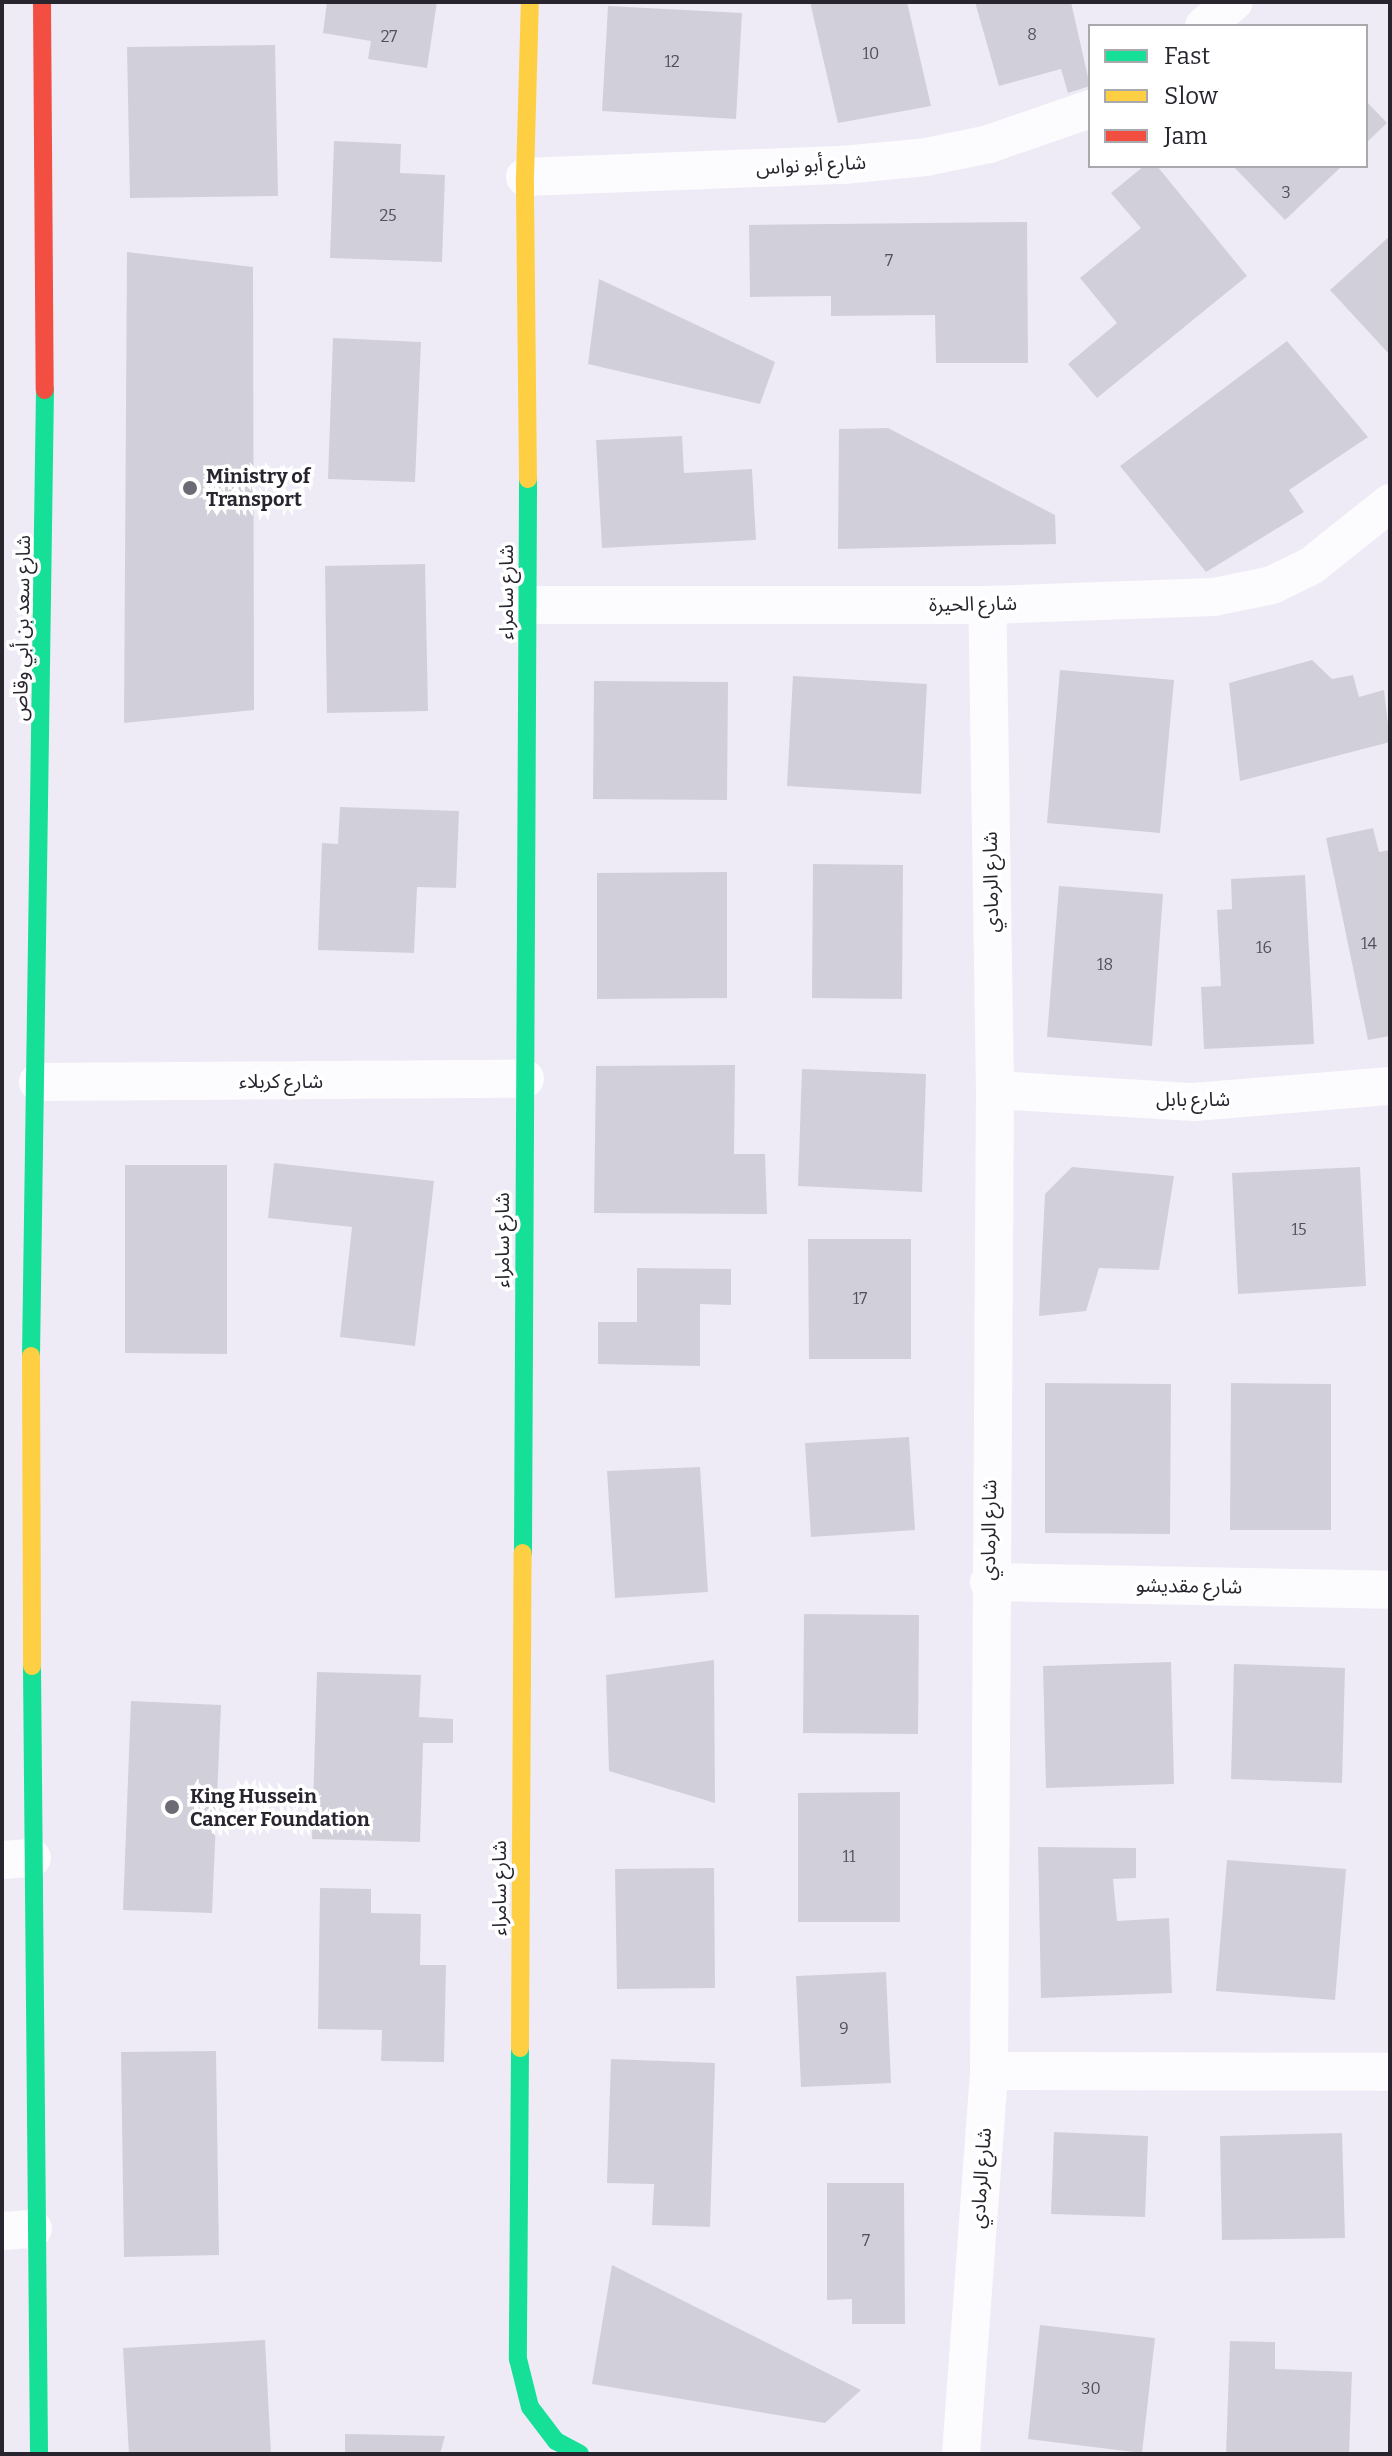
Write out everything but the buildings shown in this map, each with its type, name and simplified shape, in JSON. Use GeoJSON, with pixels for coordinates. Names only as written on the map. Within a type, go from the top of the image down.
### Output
{"type":"FeatureCollection","features":[{"type":"Feature","properties":{"kind":"street","name":"شارع سعد بن أبي وقاص"},"geometry":{"type":"LineString","coordinates":[[39,2454],[18,2230],[17,1859],[23,1397],[38,1082],[46,480],[42,2]]}},
{"type":"Feature","properties":{"kind":"street","name":"شارع سامراء"},"geometry":{"type":"LineString","coordinates":[[530,2],[525,177],[529,605],[518,2359],[530,2407],[556,2441],[580,2454]]}},
{"type":"Feature","properties":{"kind":"street"},"geometry":{"type":"LineString","coordinates":[[1185,2],[1202,24]]}},
{"type":"Feature","properties":{"kind":"street"},"geometry":{"type":"LineString","coordinates":[[1206,24],[1234,2]]}},
{"type":"Feature","properties":{"kind":"street","name":"شارع أبو نواس"},"geometry":{"type":"LineString","coordinates":[[525,177],[843,165],[926,157],[989,144],[1088,110]]}},
{"type":"Feature","properties":{"kind":"street","name":"شارع الحيرة"},"geometry":{"type":"LineString","coordinates":[[529,605],[987,605],[1214,597],[1272,585],[1311,566],[1390,503]]}},
{"type":"Feature","properties":{"kind":"street","name":"شارع الرمادي"},"geometry":{"type":"LineString","coordinates":[[961,2454],[989,2071],[989,1582],[995,1090],[987,605]]}},
{"type":"Feature","properties":{"kind":"street","name":"شارع كربلاء"},"geometry":{"type":"LineString","coordinates":[[38,1082],[525,1079]]}},
{"type":"Feature","properties":{"kind":"street","name":"شارع بابل"},"geometry":{"type":"LineString","coordinates":[[995,1090],[1194,1102],[1390,1086]]}},
{"type":"Feature","properties":{"kind":"street","name":"شارع مقديشو"},"geometry":{"type":"LineString","coordinates":[[989,1582],[1390,1590]]}},
{"type":"Feature","properties":{"kind":"street"},"geometry":{"type":"LineString","coordinates":[[989,2071],[1390,2072]]}},
{"type":"Feature","properties":{"kind":"traffic: fast"},"geometry":{"type":"LineString","coordinates":[[31,1356],[45,390]]}},
{"type":"Feature","properties":{"kind":"traffic: fast"},"geometry":{"type":"LineString","coordinates":[[523,1553],[528,479]]}},
{"type":"Feature","properties":{"kind":"traffic: fast"},"geometry":{"type":"LineString","coordinates":[[32,1666],[39,2454]]}},
{"type":"Feature","properties":{"kind":"traffic: fast"},"geometry":{"type":"LineString","coordinates":[[520,2048],[518,2359],[530,2407],[556,2441],[580,2454]]}},
{"type":"Feature","properties":{"kind":"traffic: slow"},"geometry":{"type":"LineString","coordinates":[[528,479],[525,177],[530,2]]}},
{"type":"Feature","properties":{"kind":"traffic: slow"},"geometry":{"type":"LineString","coordinates":[[31,1356],[32,1666]]}},
{"type":"Feature","properties":{"kind":"traffic: slow"},"geometry":{"type":"LineString","coordinates":[[520,2048],[523,1553]]}},
{"type":"Feature","properties":{"kind":"traffic: jam"},"geometry":{"type":"LineString","coordinates":[[42,2],[45,390]]}},
{"type":"Feature","properties":{"kind":"place","name":"Ministry of Transport"},"geometry":{"type":"Point","coordinates":[190,488]}},
{"type":"Feature","properties":{"kind":"place","name":"King Hussein Cancer Foundation"},"geometry":{"type":"Point","coordinates":[172,1807]}}]}
